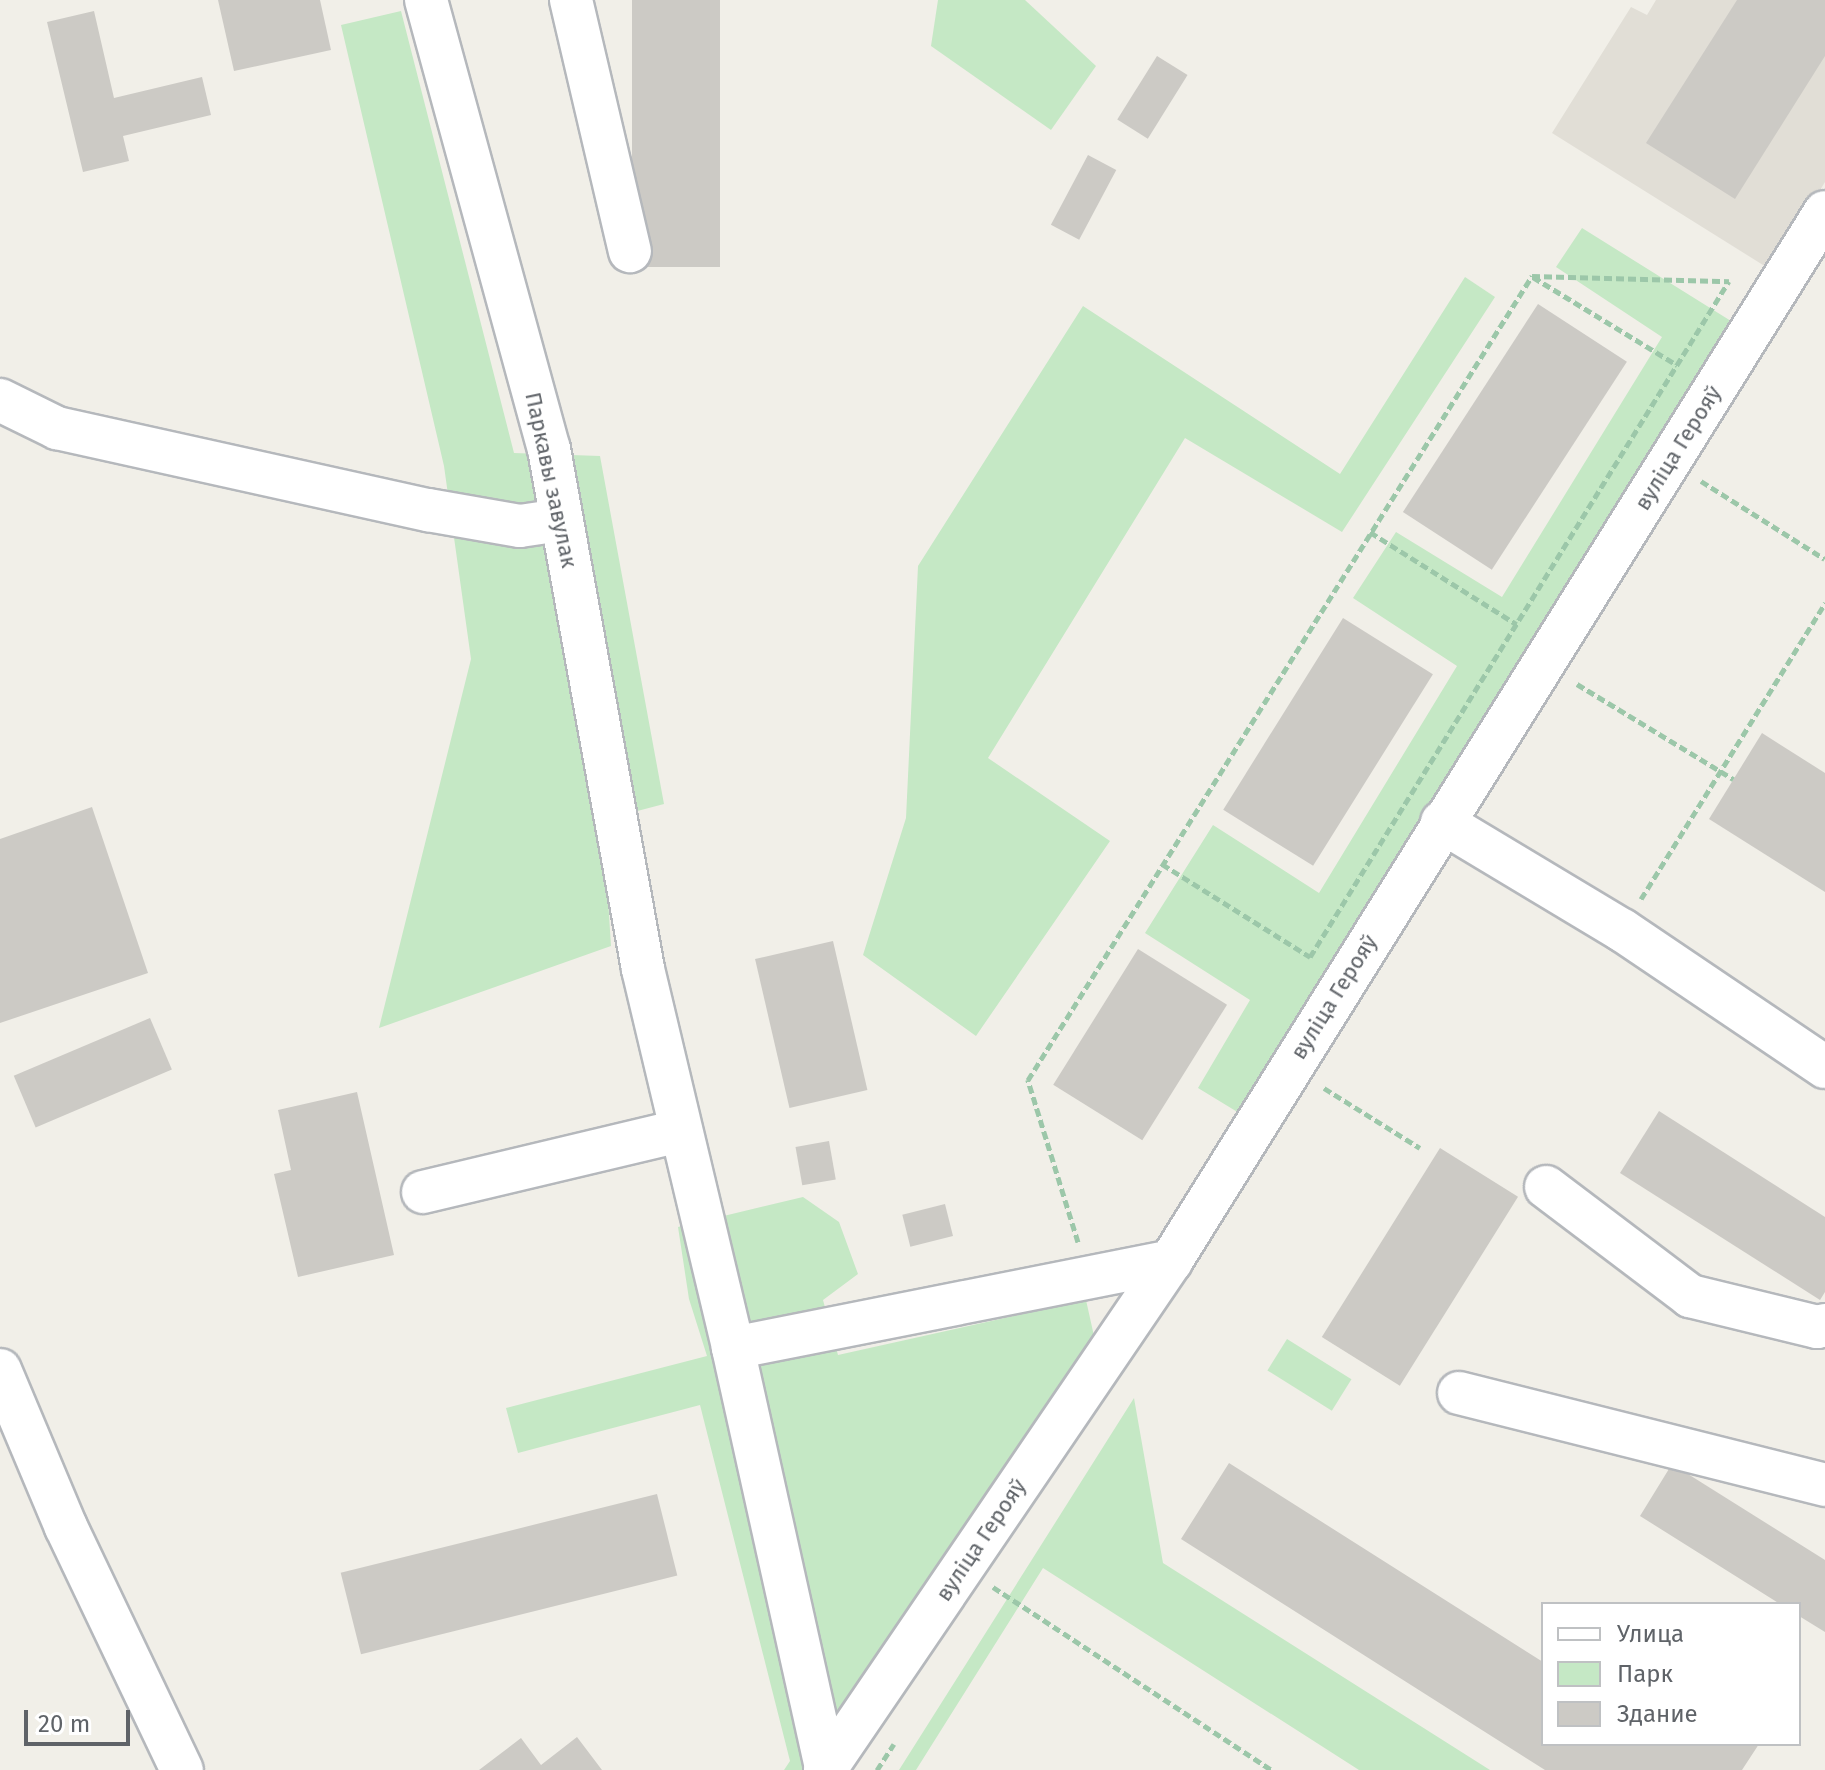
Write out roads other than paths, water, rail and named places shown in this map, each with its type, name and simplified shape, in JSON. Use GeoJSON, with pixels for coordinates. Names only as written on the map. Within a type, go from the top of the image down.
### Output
{"type":"FeatureCollection","features":[{"type":"Feature","properties":{"kind":"street","name":"Паркавы завулак"},"geometry":{"type":"LineString","coordinates":[[426,0],[549,449],[643,969],[733,1348],[826,1769]]}},
{"type":"Feature","properties":{"kind":"street"},"geometry":{"type":"LineString","coordinates":[[571,0],[630,251]]}},
{"type":"Feature","properties":{"kind":"street","name":"вуліца Герояў"},"geometry":{"type":"LineString","coordinates":[[826,1769],[1171,1261],[1825,212]]}},
{"type":"Feature","properties":{"kind":"street"},"geometry":{"type":"LineString","coordinates":[[0,400],[57,428],[428,510],[520,526],[561,520]]}},
{"type":"Feature","properties":{"kind":"street"},"geometry":{"type":"LineString","coordinates":[[1442,822],[1622,930],[1825,1067]]}},
{"type":"Feature","properties":{"kind":"street"},"geometry":{"type":"LineString","coordinates":[[423,1192],[680,1131]]}},
{"type":"Feature","properties":{"kind":"street"},"geometry":{"type":"LineString","coordinates":[[1546,1187],[1690,1296],[1817,1327],[1825,1325]]}},
{"type":"Feature","properties":{"kind":"street"},"geometry":{"type":"LineString","coordinates":[[733,1348],[1171,1261]]}},
{"type":"Feature","properties":{"kind":"street"},"geometry":{"type":"LineString","coordinates":[[0,1370],[66,1527],[182,1770]]}},
{"type":"Feature","properties":{"kind":"street"},"geometry":{"type":"LineString","coordinates":[[1459,1393],[1825,1485]]}}]}
